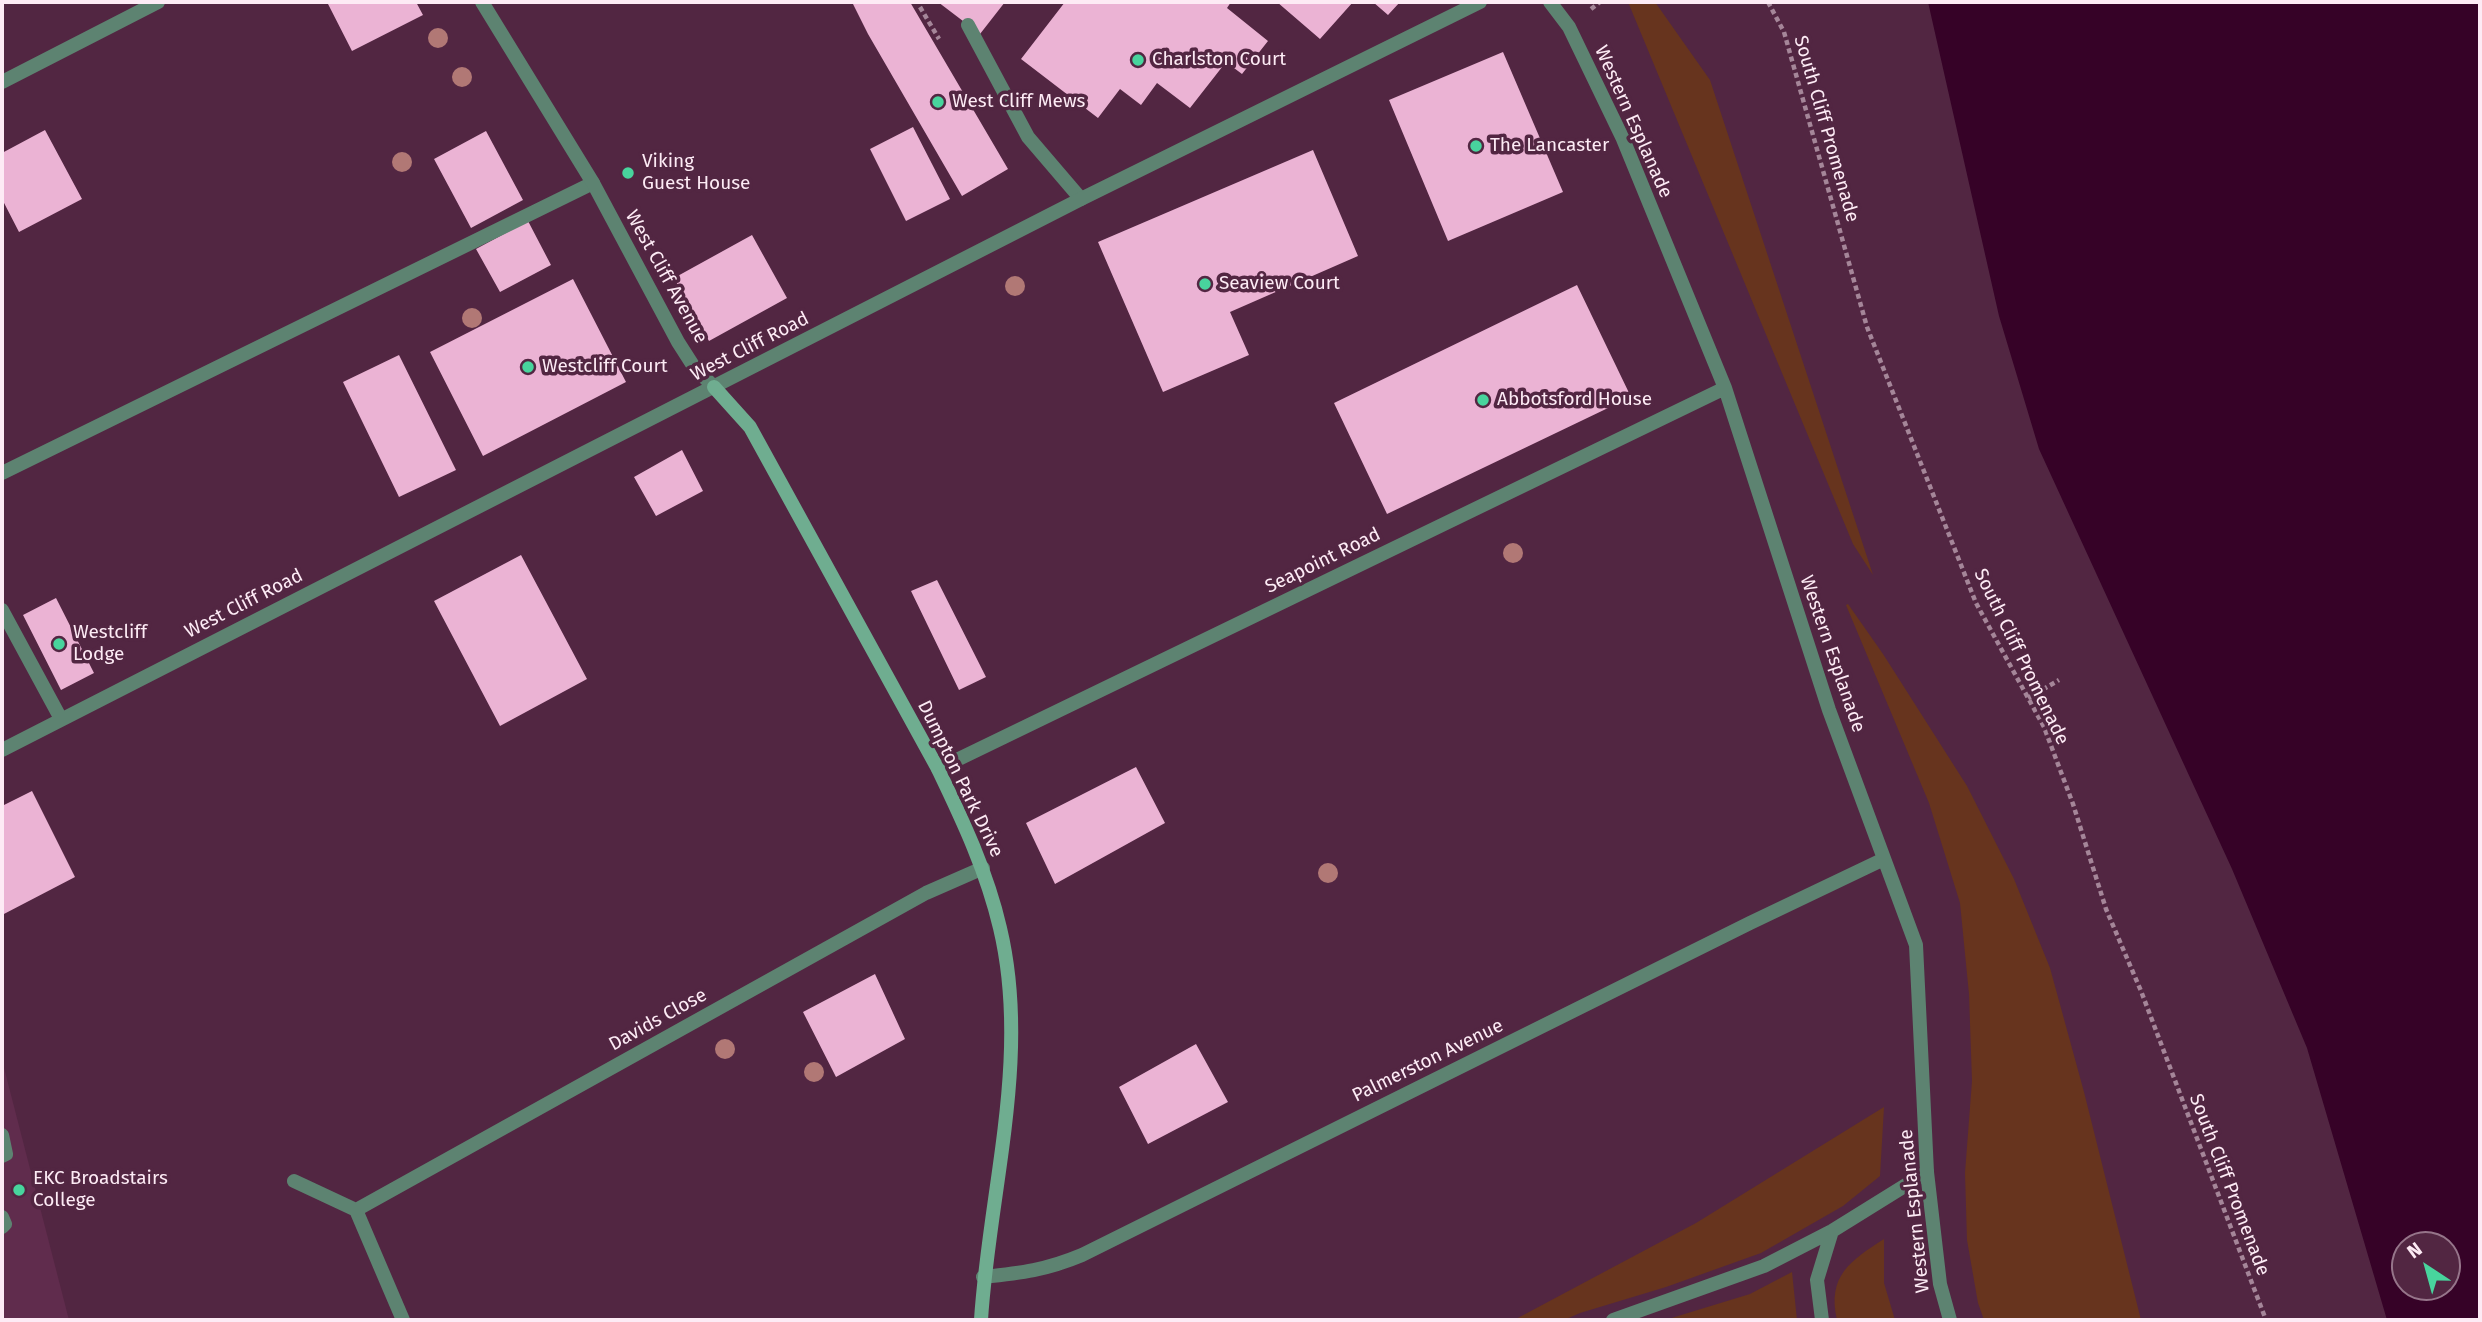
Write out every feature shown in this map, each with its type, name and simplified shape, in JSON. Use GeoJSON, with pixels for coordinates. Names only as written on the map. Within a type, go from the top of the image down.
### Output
{"type":"FeatureCollection","features":[{"type":"Feature","properties":{"kind":"street"},"geometry":{"type":"LineString","coordinates":[[2,82],[158,2]]}},
{"type":"Feature","properties":{"kind":"street","name":"West Cliff Avenue"},"geometry":{"type":"LineString","coordinates":[[482,2],[593,183],[678,342],[694,367],[713,387]]}},
{"type":"Feature","properties":{"kind":"street","name":"West Cliff Road"},"geometry":{"type":"LineString","coordinates":[[2,750],[1081,199],[1480,2]]}},
{"type":"Feature","properties":{"kind":"street","name":"Western Esplanade"},"geometry":{"type":"LineString","coordinates":[[1550,2],[1569,27],[1622,139],[1725,388],[1829,710],[1916,945],[1927,1172],[1940,1284],[1951,1320]]}},
{"type":"Feature","properties":{"kind":"street"},"geometry":{"type":"LineString","coordinates":[[968,25],[1028,137],[1081,199]]}},
{"type":"Feature","properties":{"kind":"street"},"geometry":{"type":"LineString","coordinates":[[2,474],[593,183]]}},
{"type":"Feature","properties":{"kind":"street","name":"Dumpton Park Drive"},"geometry":{"type":"LineString","coordinates":[[713,387],[750,427],[938,769],[983,868],[1001,930],[1011,1034],[1009,1089],[984,1277],[981,1320]]}},
{"type":"Feature","properties":{"kind":"street","name":"Seapoint Road"},"geometry":{"type":"LineString","coordinates":[[938,769],[1725,388]]}},
{"type":"Feature","properties":{"kind":"street"},"geometry":{"type":"LineString","coordinates":[[2,610],[61,719]]}},
{"type":"Feature","properties":{"kind":"street","name":"Palmerston Avenue"},"geometry":{"type":"LineString","coordinates":[[984,1277],[1033,1272],[1083,1255],[1725,935],[1884,859]]}},
{"type":"Feature","properties":{"kind":"street","name":"Davids Close"},"geometry":{"type":"LineString","coordinates":[[356,1210],[926,893],[983,868]]}},
{"type":"Feature","properties":{"kind":"street"},"geometry":{"type":"LineString","coordinates":[[2,1135],[6,1154],[2,1156]]}},
{"type":"Feature","properties":{"kind":"street"},"geometry":{"type":"LineString","coordinates":[[1613,1320],[1765,1266],[1832,1231],[1927,1172]]}},
{"type":"Feature","properties":{"kind":"street"},"geometry":{"type":"LineString","coordinates":[[294,1181],[356,1210],[403,1320]]}},
{"type":"Feature","properties":{"kind":"street"},"geometry":{"type":"LineString","coordinates":[[2,1217],[5,1224],[2,1227]]}},
{"type":"Feature","properties":{"kind":"street"},"geometry":{"type":"LineString","coordinates":[[1822,1320],[1817,1279],[1832,1231]]}},
{"type":"Feature","properties":{"kind":"path","name":"South Cliff Promenade"},"geometry":{"type":"LineString","coordinates":[[1768,2],[1784,32],[1867,327],[1976,603],[2044,727],[2073,804],[2106,909],[2141,991],[2266,1320]]}},
{"type":"Feature","properties":{"kind":"path"},"geometry":{"type":"LineString","coordinates":[[2028,698],[2059,680]]}},
{"type":"Feature","properties":{"kind":"shaded area"},"geometry":{"type":"Polygon","coordinates":[[[1628,2],[1655,2],[1710,80],[1873,575],[1853,544],[1628,2]]]}},
{"type":"Feature","properties":{"kind":"shaded area"},"geometry":{"type":"Polygon","coordinates":[[[1928,2],[2480,2],[2480,1320],[2387,1320],[2307,1048],[2232,869],[2039,449],[1999,316],[1928,2]]]}},
{"type":"Feature","properties":{"kind":"shaded area"},"geometry":{"type":"Polygon","coordinates":[[[1848,604],[1967,786],[2014,879],[2050,968],[2141,1320],[1984,1320],[1978,1303],[1967,1240],[1965,1173],[1972,1081],[1969,994],[1960,903],[1929,803],[1846,605],[1848,604]]]}},
{"type":"Feature","properties":{"kind":"shaded area","name":"EKC Broadstairs College"},"geometry":{"type":"Polygon","coordinates":[[[2,1060],[69,1320],[2,1320],[2,1060]]]}},
{"type":"Feature","properties":{"kind":"shaded area"},"geometry":{"type":"Polygon","coordinates":[[[1884,1107],[1880,1176],[1843,1206],[1761,1253],[1666,1287],[1564,1320],[1514,1320],[1696,1223],[1884,1107]]]}},
{"type":"Feature","properties":{"kind":"shaded area"},"geometry":{"type":"Polygon","coordinates":[[[1884,1239],[1884,1283],[1895,1320],[1837,1320],[1835,1292],[1844,1271],[1884,1239]]]}},
{"type":"Feature","properties":{"kind":"shaded area"},"geometry":{"type":"Polygon","coordinates":[[[1792,1272],[1797,1320],[1665,1320],[1750,1294],[1792,1272]]]}},
{"type":"Feature","properties":{"kind":"building"},"geometry":{"type":"Polygon","coordinates":[[[327,2],[416,2],[423,15],[352,51],[327,2]]]}},
{"type":"Feature","properties":{"kind":"building","name":"West Cliff Mews"},"geometry":{"type":"Polygon","coordinates":[[[852,2],[910,2],[1008,169],[962,196],[852,2]]]}},
{"type":"Feature","properties":{"kind":"building"},"geometry":{"type":"Polygon","coordinates":[[[938,2],[1005,2],[980,34],[938,2]]]}},
{"type":"Feature","properties":{"kind":"building","name":"Charlston Court"},"geometry":{"type":"Polygon","coordinates":[[[1065,2],[1231,2],[1227,8],[1268,41],[1242,74],[1226,62],[1190,108],[1157,83],[1141,105],[1120,89],[1098,118],[1021,59],[1065,2]]]}},
{"type":"Feature","properties":{"kind":"building","name":"Charlston Court"},"geometry":{"type":"Polygon","coordinates":[[[1277,2],[1353,2],[1320,39],[1277,2]]]}},
{"type":"Feature","properties":{"kind":"building"},"geometry":{"type":"Polygon","coordinates":[[[1373,2],[1400,2],[1388,15],[1373,2]]]}},
{"type":"Feature","properties":{"kind":"building","name":"The Lancaster"},"geometry":{"type":"Polygon","coordinates":[[[1503,52],[1563,192],[1448,241],[1389,100],[1503,52]]]}},
{"type":"Feature","properties":{"kind":"building"},"geometry":{"type":"Polygon","coordinates":[[[913,127],[950,199],[906,221],[870,149],[913,127]]]}},
{"type":"Feature","properties":{"kind":"building"},"geometry":{"type":"Polygon","coordinates":[[[45,130],[82,199],[19,232],[2,199],[2,153],[45,130]]]}},
{"type":"Feature","properties":{"kind":"building"},"geometry":{"type":"Polygon","coordinates":[[[486,131],[523,200],[471,228],[434,159],[486,131]]]}},
{"type":"Feature","properties":{"kind":"building","name":"Seaview Court"},"geometry":{"type":"Polygon","coordinates":[[[1313,150],[1358,256],[1230,312],[1249,355],[1163,392],[1098,242],[1313,150]]]}},
{"type":"Feature","properties":{"kind":"building"},"geometry":{"type":"Polygon","coordinates":[[[528,221],[551,265],[500,292],[476,249],[528,221]]]}},
{"type":"Feature","properties":{"kind":"building"},"geometry":{"type":"Polygon","coordinates":[[[752,235],[787,298],[709,341],[674,278],[752,235]]]}},
{"type":"Feature","properties":{"kind":"building","name":"Westcliff Court"},"geometry":{"type":"Polygon","coordinates":[[[573,279],[626,382],[483,456],[430,352],[573,279]]]}},
{"type":"Feature","properties":{"kind":"building","name":"Abbotsford House"},"geometry":{"type":"Polygon","coordinates":[[[1577,285],[1631,397],[1387,514],[1334,403],[1577,285]]]}},
{"type":"Feature","properties":{"kind":"building"},"geometry":{"type":"Polygon","coordinates":[[[399,355],[456,470],[399,497],[343,382],[399,355]]]}},
{"type":"Feature","properties":{"kind":"building"},"geometry":{"type":"Polygon","coordinates":[[[682,450],[703,491],[656,516],[634,477],[682,450]]]}},
{"type":"Feature","properties":{"kind":"building"},"geometry":{"type":"Polygon","coordinates":[[[521,555],[587,679],[500,726],[434,601],[521,555]]]}},
{"type":"Feature","properties":{"kind":"building"},"geometry":{"type":"Polygon","coordinates":[[[937,580],[986,677],[959,690],[911,591],[937,580]]]}},
{"type":"Feature","properties":{"kind":"building","name":"Westcliff Lodge"},"geometry":{"type":"Polygon","coordinates":[[[56,598],[94,673],[61,690],[23,615],[56,598]]]}},
{"type":"Feature","properties":{"kind":"building"},"geometry":{"type":"Polygon","coordinates":[[[1136,767],[1165,823],[1055,884],[1026,823],[1136,767]]]}},
{"type":"Feature","properties":{"kind":"building"},"geometry":{"type":"Polygon","coordinates":[[[32,791],[75,877],[2,915],[2,806],[32,791]]]}},
{"type":"Feature","properties":{"kind":"building"},"geometry":{"type":"Polygon","coordinates":[[[875,974],[905,1039],[836,1077],[803,1012],[875,974]]]}},
{"type":"Feature","properties":{"kind":"building"},"geometry":{"type":"Polygon","coordinates":[[[1196,1044],[1228,1102],[1148,1144],[1119,1087],[1196,1044]]]}},
{"type":"Feature","properties":{"kind":"place","name":"Charlston Court"},"geometry":{"type":"Point","coordinates":[1138,60]}},
{"type":"Feature","properties":{"kind":"place","name":"West Cliff Mews"},"geometry":{"type":"Point","coordinates":[938,102]}},
{"type":"Feature","properties":{"kind":"place","name":"The Lancaster"},"geometry":{"type":"Point","coordinates":[1476,146]}},
{"type":"Feature","properties":{"kind":"place","name":"Viking Guest House"},"geometry":{"type":"Point","coordinates":[628,173]}},
{"type":"Feature","properties":{"kind":"place","name":"Seaview Court"},"geometry":{"type":"Point","coordinates":[1205,284]}},
{"type":"Feature","properties":{"kind":"place","name":"Westcliff Court"},"geometry":{"type":"Point","coordinates":[528,367]}},
{"type":"Feature","properties":{"kind":"place","name":"Abbotsford House"},"geometry":{"type":"Point","coordinates":[1483,400]}},
{"type":"Feature","properties":{"kind":"place","name":"Westcliff Lodge"},"geometry":{"type":"Point","coordinates":[59,644]}},
{"type":"Feature","properties":{"kind":"place","name":"EKC Broadstairs College"},"geometry":{"type":"Point","coordinates":[19,1190]}}]}
